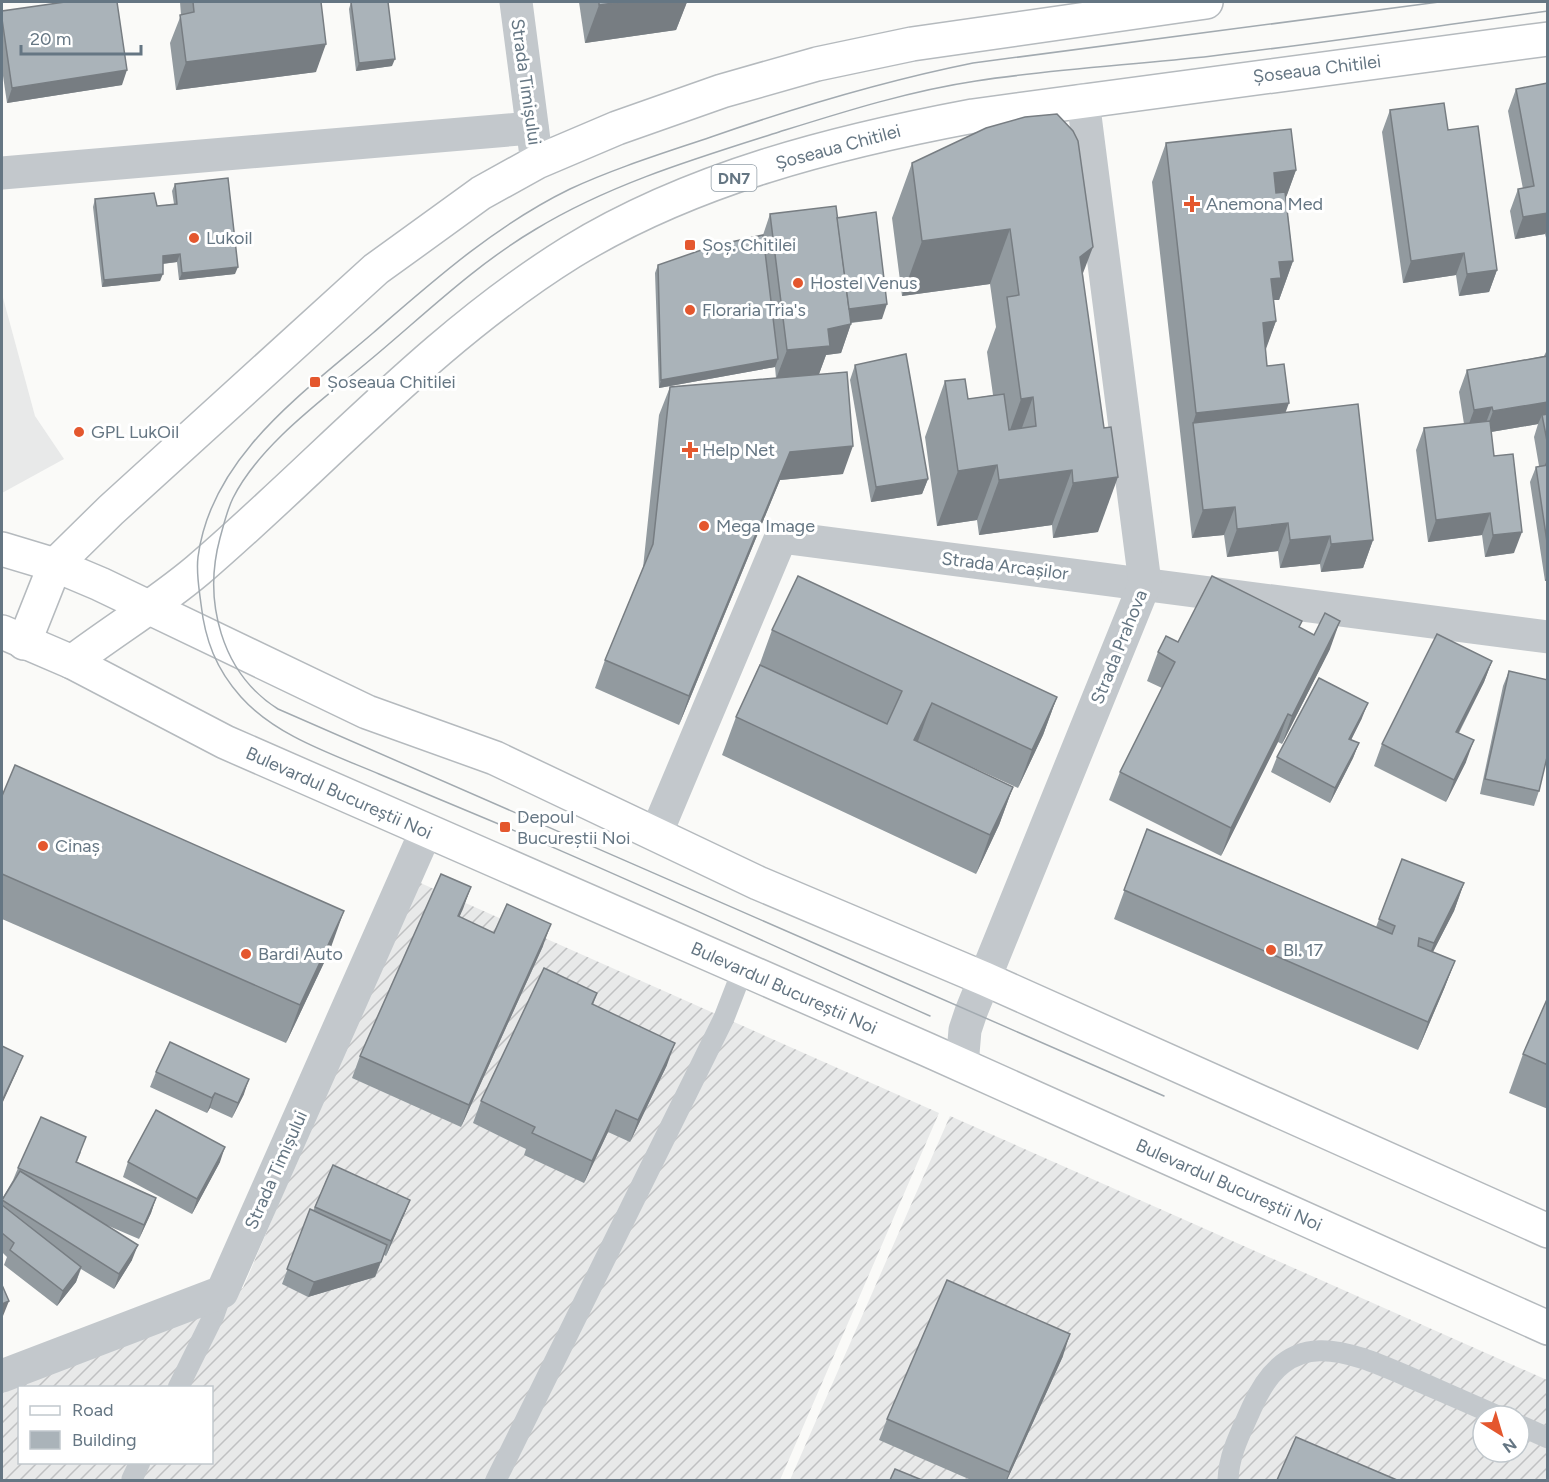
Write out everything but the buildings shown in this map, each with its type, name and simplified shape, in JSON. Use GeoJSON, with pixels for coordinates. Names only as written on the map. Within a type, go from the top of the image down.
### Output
{"type":"FeatureCollection","features":[{"type":"Feature","properties":{"kind":"main road"},"geometry":{"type":"LineString","coordinates":[[13,637],[54,566],[199,429],[376,269],[481,193],[537,162],[627,124],[722,91],[817,64],[1079,10],[1206,2]]}},
{"type":"Feature","properties":{"kind":"main road","name":"Șoseaua Chitilei"},"geometry":{"type":"LineString","coordinates":[[72,662],[197,571],[332,446],[480,317],[536,275],[627,222],[716,184],[775,164],[842,146],[962,118],[1548,39]]}},
{"type":"Feature","properties":{"kind":"main road"},"geometry":{"type":"LineString","coordinates":[[2,549],[54,566],[148,607],[367,712],[495,758],[758,883],[985,979],[1548,1231]]}},
{"type":"Feature","properties":{"kind":"main road","name":"Bulevardul Bucureștii Noi"},"geometry":{"type":"LineString","coordinates":[[13,637],[72,662],[225,742],[962,1065],[1548,1328]]}},
{"type":"Feature","properties":{"kind":"street","name":"Strada Timișului"},"geometry":{"type":"LineString","coordinates":[[516,2],[537,162]]}},
{"type":"Feature","properties":{"kind":"street","name":"Strada Prahova"},"geometry":{"type":"LineString","coordinates":[[962,1065],[964,1030],[1145,583],[1083,100]]}},
{"type":"Feature","properties":{"kind":"street"},"geometry":{"type":"LineString","coordinates":[[2,173],[532,128]]}},
{"type":"Feature","properties":{"kind":"street","name":"Strada Arcașilor"},"geometry":{"type":"LineString","coordinates":[[656,834],[781,537],[1548,637]]}},
{"type":"Feature","properties":{"kind":"street","name":"Strada Timișului"},"geometry":{"type":"LineString","coordinates":[[222,1292],[426,831]]}},
{"type":"Feature","properties":{"kind":"street"},"geometry":{"type":"LineString","coordinates":[[2,1376],[222,1292]]}},
{"type":"Feature","properties":{"kind":"lane"},"geometry":{"type":"LineString","coordinates":[[495,1480],[724,1018],[743,969]]}},
{"type":"Feature","properties":{"kind":"lane"},"geometry":{"type":"LineString","coordinates":[[179,1386],[214,1315],[222,1292]]}},
{"type":"Feature","properties":{"kind":"lane"},"geometry":{"type":"LineString","coordinates":[[1228,1480],[1229,1459],[1258,1392],[1282,1363],[1302,1353],[1332,1350],[1367,1359],[1471,1404]]}},
{"type":"Feature","properties":{"kind":"lane"},"geometry":{"type":"LineString","coordinates":[[1531,1430],[1548,1438]]}},
{"type":"Feature","properties":{"kind":"shaded area"},"geometry":{"type":"Polygon","coordinates":[[[2,294],[35,416],[64,459],[2,493],[2,294]]]}},
{"type":"Feature","properties":{"kind":"shaded area"},"geometry":{"type":"Polygon","coordinates":[[[416,881],[939,1113],[780,1480],[2,1480],[2,1386],[185,1314],[243,1288],[416,881]]]}},
{"type":"Feature","properties":{"kind":"shaded area"},"geometry":{"type":"Polygon","coordinates":[[[950,1116],[1547,1380],[1547,1480],[790,1480],[950,1116]]]}},
{"type":"Feature","properties":{"kind":"tram line"},"geometry":{"type":"LineString","coordinates":[[930,1016],[609,872],[306,743],[271,723],[255,711],[232,686],[218,665],[205,630],[198,581],[198,557],[206,521],[221,488],[240,458],[290,404],[443,274],[491,236],[517,219],[570,189],[604,174],[808,105],[874,86],[973,63],[1439,2]]}},
{"type":"Feature","properties":{"kind":"tram line"},"geometry":{"type":"LineString","coordinates":[[1164,1096],[278,709],[258,694],[242,676],[221,634],[216,610],[215,562],[229,507],[245,478],[276,441],[314,406],[471,274],[514,243],[564,213],[654,173],[852,110],[951,85],[1035,73],[1254,51],[1548,11]]}},
{"type":"Feature","properties":{"kind":"place","name":"Anemona Med"},"geometry":{"type":"Point","coordinates":[1192,204]}},
{"type":"Feature","properties":{"kind":"place","name":"Lukoil"},"geometry":{"type":"Point","coordinates":[194,238]}},
{"type":"Feature","properties":{"kind":"place","name":"Șoș. Chitilei"},"geometry":{"type":"Point","coordinates":[690,245]}},
{"type":"Feature","properties":{"kind":"place","name":"Hostel Venus"},"geometry":{"type":"Point","coordinates":[798,283]}},
{"type":"Feature","properties":{"kind":"place","name":"Floraria Tria's"},"geometry":{"type":"Point","coordinates":[690,310]}},
{"type":"Feature","properties":{"kind":"place","name":"Șoseaua Chitilei"},"geometry":{"type":"Point","coordinates":[315,382]}},
{"type":"Feature","properties":{"kind":"place","name":"GPL LukOil"},"geometry":{"type":"Point","coordinates":[79,432]}},
{"type":"Feature","properties":{"kind":"place","name":"Help Net"},"geometry":{"type":"Point","coordinates":[690,450]}},
{"type":"Feature","properties":{"kind":"place","name":"Mega Image"},"geometry":{"type":"Point","coordinates":[704,526]}},
{"type":"Feature","properties":{"kind":"place","name":"Depoul Bucureștii Noi"},"geometry":{"type":"Point","coordinates":[505,827]}},
{"type":"Feature","properties":{"kind":"place","name":"Cinaș"},"geometry":{"type":"Point","coordinates":[43,846]}},
{"type":"Feature","properties":{"kind":"place","name":"Bl. 17"},"geometry":{"type":"Point","coordinates":[1271,950]}},
{"type":"Feature","properties":{"kind":"place","name":"Bardi Auto"},"geometry":{"type":"Point","coordinates":[246,954]}}]}
